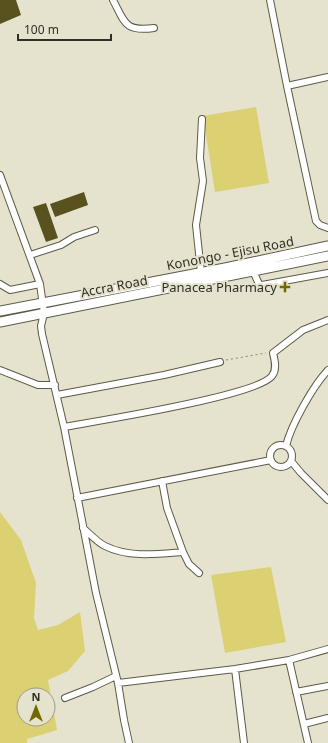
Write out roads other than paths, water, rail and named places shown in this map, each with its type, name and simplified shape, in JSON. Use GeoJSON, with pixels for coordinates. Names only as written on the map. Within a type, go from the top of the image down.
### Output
{"type":"FeatureCollection","features":[{"type":"Feature","properties":{"kind":"highway","name":"Konongo - Ejisu Road"},"geometry":{"type":"LineString","coordinates":[[0,311],[201,272],[328,250]]}},
{"type":"Feature","properties":{"kind":"highway","name":"Accra Road"},"geometry":{"type":"LineString","coordinates":[[0,322],[253,270],[328,250]]}},
{"type":"Feature","properties":{"kind":"street"},"geometry":{"type":"LineString","coordinates":[[113,0],[126,24],[137,30],[154,28]]}},
{"type":"Feature","properties":{"kind":"street"},"geometry":{"type":"LineString","coordinates":[[270,0],[316,221],[320,225],[328,228]]}},
{"type":"Feature","properties":{"kind":"street"},"geometry":{"type":"LineString","coordinates":[[287,86],[328,77]]}},
{"type":"Feature","properties":{"kind":"street"},"geometry":{"type":"LineString","coordinates":[[201,272],[196,225],[203,181],[200,158],[202,119]]}},
{"type":"Feature","properties":{"kind":"street"},"geometry":{"type":"LineString","coordinates":[[0,175],[40,284],[44,313],[41,326],[42,334],[58,395],[96,593],[118,683],[129,743]]}},
{"type":"Feature","properties":{"kind":"street"},"geometry":{"type":"LineString","coordinates":[[30,255],[61,245],[74,237],[95,230]]}},
{"type":"Feature","properties":{"kind":"street"},"geometry":{"type":"LineString","coordinates":[[253,270],[259,284],[262,285],[328,273]]}},
{"type":"Feature","properties":{"kind":"street"},"geometry":{"type":"LineString","coordinates":[[0,284],[10,290],[40,284]]}},
{"type":"Feature","properties":{"kind":"street"},"geometry":{"type":"LineString","coordinates":[[64,427],[222,397],[262,383],[272,377],[276,368],[274,353],[303,330],[328,320]]}},
{"type":"Feature","properties":{"kind":"street"},"geometry":{"type":"LineString","coordinates":[[58,395],[164,375],[220,362]]}},
{"type":"Feature","properties":{"kind":"street"},"geometry":{"type":"LineString","coordinates":[[0,370],[38,385],[55,385]]}},
{"type":"Feature","properties":{"kind":"street"},"geometry":{"type":"LineString","coordinates":[[286,446],[294,424],[321,378],[328,370]]}},
{"type":"Feature","properties":{"kind":"street"},"geometry":{"type":"LineString","coordinates":[[291,461],[289,464],[281,468],[273,464],[271,460],[271,452],[273,448],[281,445],[286,446],[291,452],[291,461],[301,474],[328,500]]}},
{"type":"Feature","properties":{"kind":"street"},"geometry":{"type":"LineString","coordinates":[[77,498],[271,460]]}},
{"type":"Feature","properties":{"kind":"street"},"geometry":{"type":"LineString","coordinates":[[162,481],[167,508],[183,552],[189,564],[199,573]]}},
{"type":"Feature","properties":{"kind":"street"},"geometry":{"type":"LineString","coordinates":[[83,528],[105,546],[124,552],[147,555],[183,552]]}},
{"type":"Feature","properties":{"kind":"street"},"geometry":{"type":"LineString","coordinates":[[118,683],[235,669],[289,660],[328,650]]}},
{"type":"Feature","properties":{"kind":"street"},"geometry":{"type":"LineString","coordinates":[[289,660],[308,743]]}},
{"type":"Feature","properties":{"kind":"street"},"geometry":{"type":"LineString","coordinates":[[235,669],[244,743]]}},
{"type":"Feature","properties":{"kind":"street"},"geometry":{"type":"LineString","coordinates":[[65,698],[116,676]]}},
{"type":"Feature","properties":{"kind":"street"},"geometry":{"type":"LineString","coordinates":[[296,692],[328,686]]}},
{"type":"Feature","properties":{"kind":"street"},"geometry":{"type":"LineString","coordinates":[[304,724],[328,718]]}},
{"type":"Feature","properties":{"kind":"place","name":"Panacea Pharmacy"},"geometry":{"type":"Point","coordinates":[285,287]}}]}
